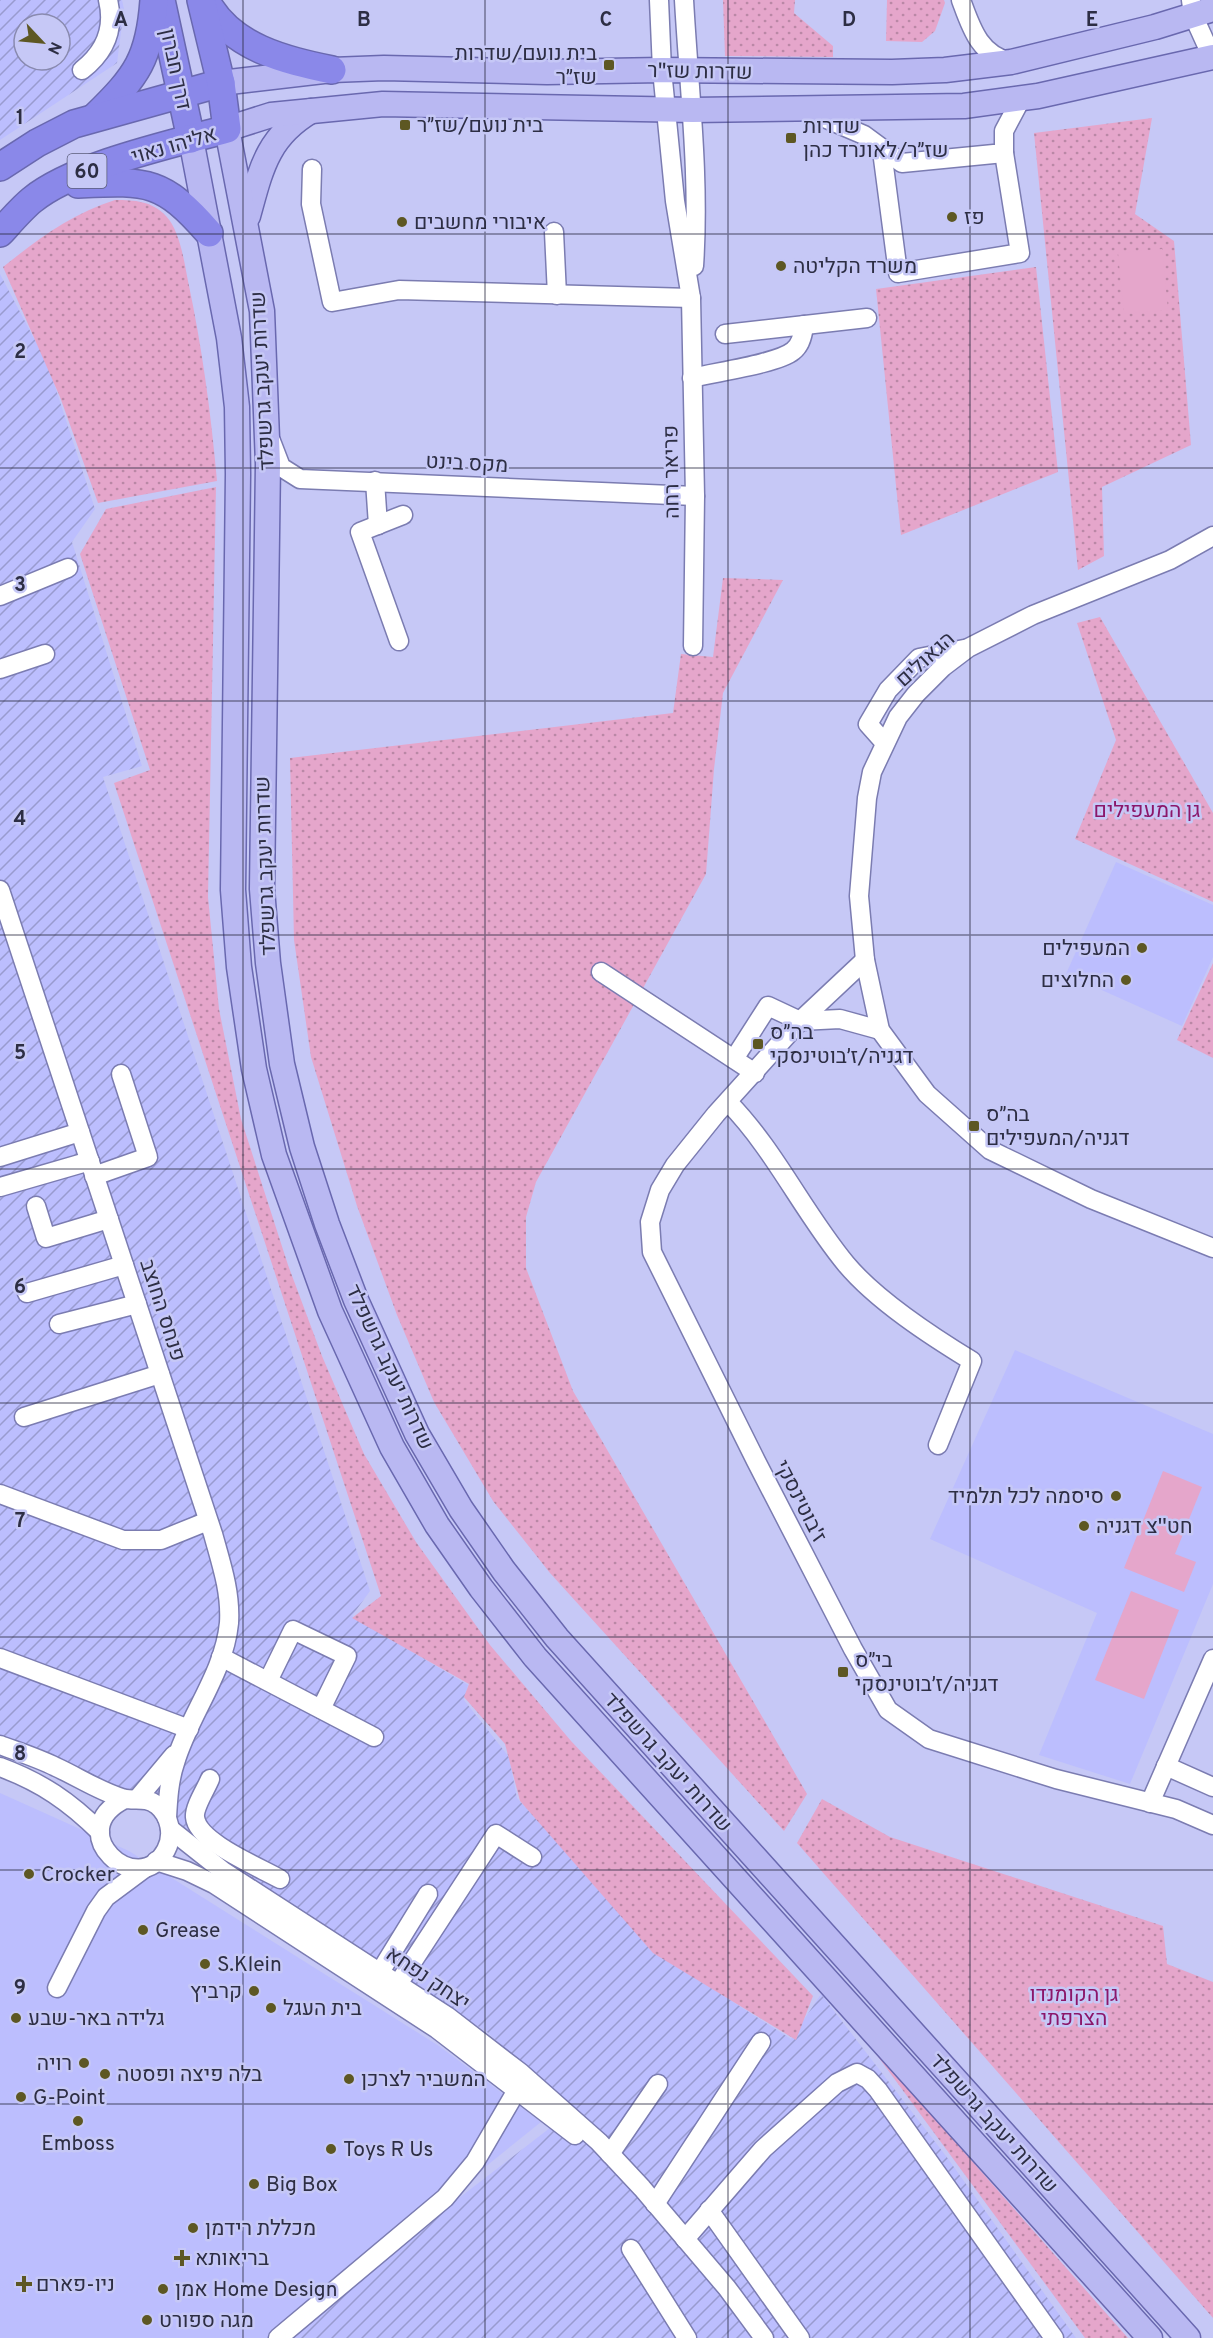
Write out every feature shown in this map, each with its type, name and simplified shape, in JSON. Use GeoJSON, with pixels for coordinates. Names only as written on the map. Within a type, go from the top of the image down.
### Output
{"type":"FeatureCollection","features":[{"type":"Feature","properties":{"kind":"highway"},"geometry":{"type":"LineString","coordinates":[[93,118],[124,88],[138,68],[148,48],[154,0]]}},
{"type":"Feature","properties":{"kind":"highway","name":"דרך חברון"},"geometry":{"type":"LineString","coordinates":[[161,0],[191,139]]}},
{"type":"Feature","properties":{"kind":"highway","name":"דרך חברון"},"geometry":{"type":"LineString","coordinates":[[201,0],[221,83],[227,129]]}},
{"type":"Feature","properties":{"kind":"highway"},"geometry":{"type":"LineString","coordinates":[[206,0],[226,28],[245,42],[285,60],[332,70]]}},
{"type":"Feature","properties":{"kind":"highway","name":"שדרות שז\"ר"},"geometry":{"type":"LineString","coordinates":[[181,95],[221,83]]}},
{"type":"Feature","properties":{"kind":"highway","name":"60"},"geometry":{"type":"LineString","coordinates":[[0,167],[37,142],[93,118],[181,95]]}},
{"type":"Feature","properties":{"kind":"highway","name":"אליהו נאוי"},"geometry":{"type":"LineString","coordinates":[[0,233],[32,200],[83,172],[227,129]]}},
{"type":"Feature","properties":{"kind":"highway"},"geometry":{"type":"LineString","coordinates":[[56,185],[137,182],[163,191],[184,205],[209,233]]}},
{"type":"Feature","properties":{"kind":"main road"},"geometry":{"type":"LineString","coordinates":[[1155,27],[1173,0]]}},
{"type":"Feature","properties":{"kind":"main road","name":"שדרות שז\"ר"},"geometry":{"type":"LineString","coordinates":[[221,83],[332,70],[384,68],[547,72],[945,70],[1011,62],[1155,27],[1204,7]]}},
{"type":"Feature","properties":{"kind":"main road","name":"שדרות שז\"ר"},"geometry":{"type":"LineString","coordinates":[[227,129],[271,115],[383,104],[666,110],[940,107],[1021,99],[1213,57]]}},
{"type":"Feature","properties":{"kind":"main road"},"geometry":{"type":"LineString","coordinates":[[247,221],[263,163],[273,143],[291,122],[314,109]]}},
{"type":"Feature","properties":{"kind":"main road","name":"שדרות יעקב גרשפלד"},"geometry":{"type":"LineString","coordinates":[[227,129],[247,221],[262,311],[267,429],[262,889],[268,963],[282,1064],[302,1147],[327,1224],[356,1300],[417,1434],[486,1544],[558,1638],[1188,2338]]}},
{"type":"Feature","properties":{"kind":"main road","name":"שדרות יעקב גרשפלד"},"geometry":{"type":"LineString","coordinates":[[191,139],[227,328],[237,407],[233,890],[239,967],[254,1069],[274,1155],[330,1311],[392,1447],[437,1525],[481,1588],[535,1657],[1150,2338]]}},
{"type":"Feature","properties":{"kind":"street"},"geometry":{"type":"LineString","coordinates":[[82,70],[95,61],[105,46],[110,30],[108,0]]}},
{"type":"Feature","properties":{"kind":"street","name":"פריאר רחה"},"geometry":{"type":"LineString","coordinates":[[659,0],[662,70],[675,201],[691,298]]}},
{"type":"Feature","properties":{"kind":"street","name":"פריאר רחה"},"geometry":{"type":"LineString","coordinates":[[684,0],[688,71],[693,110],[697,216],[691,298],[695,496],[693,646]]}},
{"type":"Feature","properties":{"kind":"street"},"geometry":{"type":"LineString","coordinates":[[961,0],[973,32],[983,47],[1002,60],[1011,62]]}},
{"type":"Feature","properties":{"kind":"street"},"geometry":{"type":"LineString","coordinates":[[1204,7],[1213,57]]}},
{"type":"Feature","properties":{"kind":"street"},"geometry":{"type":"LineString","coordinates":[[945,70],[956,64],[968,52],[973,32]]}},
{"type":"Feature","properties":{"kind":"street"},"geometry":{"type":"LineString","coordinates":[[882,151],[898,273],[1020,253],[1004,153],[1004,131],[1021,99]]}},
{"type":"Feature","properties":{"kind":"street"},"geometry":{"type":"LineString","coordinates":[[801,108],[864,135],[882,151],[902,163],[1004,153]]}},
{"type":"Feature","properties":{"kind":"street"},"geometry":{"type":"LineString","coordinates":[[312,169],[311,204],[332,302],[399,290],[691,298]]}},
{"type":"Feature","properties":{"kind":"street"},"geometry":{"type":"LineString","coordinates":[[554,232],[557,295]]}},
{"type":"Feature","properties":{"kind":"street"},"geometry":{"type":"LineString","coordinates":[[725,334],[867,318]]}},
{"type":"Feature","properties":{"kind":"street"},"geometry":{"type":"LineString","coordinates":[[692,378],[779,357],[794,351],[802,340],[804,325]]}},
{"type":"Feature","properties":{"kind":"street","name":"מקס בינט"},"geometry":{"type":"LineString","coordinates":[[267,429],[281,467],[300,479],[695,496]]}},
{"type":"Feature","properties":{"kind":"street"},"geometry":{"type":"LineString","coordinates":[[375,481],[378,525]]}},
{"type":"Feature","properties":{"kind":"street"},"geometry":{"type":"LineString","coordinates":[[399,641],[360,531],[404,515]]}},
{"type":"Feature","properties":{"kind":"street","name":"הגאולים"},"geometry":{"type":"LineString","coordinates":[[865,960],[860,896],[867,798],[872,772],[884,742],[898,717],[916,694],[943,667],[968,648],[1033,615],[1211,543]]}},
{"type":"Feature","properties":{"kind":"street"},"geometry":{"type":"LineString","coordinates":[[0,596],[68,568]]}},
{"type":"Feature","properties":{"kind":"street"},"geometry":{"type":"LineString","coordinates":[[0,669],[45,654]]}},
{"type":"Feature","properties":{"kind":"street","name":"פנחס החוצב"},"geometry":{"type":"LineString","coordinates":[[0,890],[9,945],[80,1132],[208,1521],[229,1597],[229,1624],[221,1657],[186,1737],[169,1792],[169,1823]]}},
{"type":"Feature","properties":{"kind":"street"},"geometry":{"type":"LineString","coordinates":[[865,960],[880,1030],[927,1094],[990,1150],[1091,1199],[1213,1248]]}},
{"type":"Feature","properties":{"kind":"street","name":"ז'בוטינסקי"},"geometry":{"type":"LineString","coordinates":[[865,960],[800,1021],[675,1165],[660,1190],[650,1222],[652,1252],[761,1472],[853,1649],[888,1710],[929,1739],[1056,1779],[1176,1809],[1213,1824]]}},
{"type":"Feature","properties":{"kind":"street"},"geometry":{"type":"LineString","coordinates":[[601,972],[755,1073]]}},
{"type":"Feature","properties":{"kind":"street"},"geometry":{"type":"LineString","coordinates":[[734,1059],[768,1006],[800,1021],[840,1019],[880,1030]]}},
{"type":"Feature","properties":{"kind":"street"},"geometry":{"type":"LineString","coordinates":[[0,1187],[148,1156],[121,1074]]}},
{"type":"Feature","properties":{"kind":"street"},"geometry":{"type":"LineString","coordinates":[[728,1102],[753,1128],[782,1169],[802,1205],[847,1265],[875,1293],[972,1361],[938,1445]]}},
{"type":"Feature","properties":{"kind":"street"},"geometry":{"type":"LineString","coordinates":[[0,1157],[80,1132]]}},
{"type":"Feature","properties":{"kind":"street"},"geometry":{"type":"LineString","coordinates":[[36,1206],[46,1238],[109,1219]]}},
{"type":"Feature","properties":{"kind":"street"},"geometry":{"type":"LineString","coordinates":[[27,1293],[124,1265]]}},
{"type":"Feature","properties":{"kind":"street"},"geometry":{"type":"LineString","coordinates":[[58,1324],[137,1304]]}},
{"type":"Feature","properties":{"kind":"street"},"geometry":{"type":"LineString","coordinates":[[24,1417],[160,1374]]}},
{"type":"Feature","properties":{"kind":"street"},"geometry":{"type":"LineString","coordinates":[[0,1494],[123,1540],[161,1540],[208,1521]]}},
{"type":"Feature","properties":{"kind":"street"},"geometry":{"type":"LineString","coordinates":[[268,1681],[293,1630],[347,1656],[321,1709]]}},
{"type":"Feature","properties":{"kind":"street"},"geometry":{"type":"LineString","coordinates":[[221,1657],[374,1737]]}},
{"type":"Feature","properties":{"kind":"street"},"geometry":{"type":"LineString","coordinates":[[0,1658],[186,1737]]}},
{"type":"Feature","properties":{"kind":"street"},"geometry":{"type":"LineString","coordinates":[[1150,1803],[1213,1659]]}},
{"type":"Feature","properties":{"kind":"street","name":"פנחס החוצב"},"geometry":{"type":"LineString","coordinates":[[132,1798],[186,1737]]}},
{"type":"Feature","properties":{"kind":"street"},"geometry":{"type":"LineString","coordinates":[[0,1745],[132,1798],[152,1802],[169,1823],[198,1828]]}},
{"type":"Feature","properties":{"kind":"street"},"geometry":{"type":"LineString","coordinates":[[1166,1766],[1213,1787]]}},
{"type":"Feature","properties":{"kind":"street"},"geometry":{"type":"LineString","coordinates":[[0,1767],[53,1791],[67,1800],[101,1840],[116,1863],[136,1869],[152,1864]]}},
{"type":"Feature","properties":{"kind":"street"},"geometry":{"type":"LineString","coordinates":[[210,1779],[194,1815],[198,1828],[211,1840],[279,1879]]}},
{"type":"Feature","properties":{"kind":"street"},"geometry":{"type":"LineString","coordinates":[[57,1988],[96,1911],[106,1880],[108,1868],[101,1840],[107,1812],[132,1798]]}},
{"type":"Feature","properties":{"kind":"street"},"geometry":{"type":"LineString","coordinates":[[96,1911],[117,1886],[152,1864],[165,1852],[169,1823]]}},
{"type":"Feature","properties":{"kind":"street","name":"יצחק נפחא"},"geometry":{"type":"LineString","coordinates":[[169,1823],[223,1871],[447,2016],[521,2073],[610,2154],[642,2188],[765,2338]]}},
{"type":"Feature","properties":{"kind":"street"},"geometry":{"type":"LineString","coordinates":[[399,1984],[496,1834],[532,1857]]}},
{"type":"Feature","properties":{"kind":"street","name":"יצחק נפחא"},"geometry":{"type":"LineString","coordinates":[[152,1864],[187,1871],[214,1884],[437,2029],[642,2188]]}},
{"type":"Feature","properties":{"kind":"street"},"geometry":{"type":"LineString","coordinates":[[380,1972],[428,1894]]}},
{"type":"Feature","properties":{"kind":"street"},"geometry":{"type":"LineString","coordinates":[[656,2204],[760,2042]]}},
{"type":"Feature","properties":{"kind":"street"},"geometry":{"type":"LineString","coordinates":[[685,2239],[763,2149],[837,2083],[857,2073],[868,2079],[878,2090],[1054,2338]]}},
{"type":"Feature","properties":{"kind":"street"},"geometry":{"type":"LineString","coordinates":[[610,2154],[658,2084]]}},
{"type":"Feature","properties":{"kind":"street"},"geometry":{"type":"LineString","coordinates":[[278,2338],[445,2198],[475,2162],[517,2090]]}},
{"type":"Feature","properties":{"kind":"street"},"geometry":{"type":"LineString","coordinates":[[709,2210],[800,2338]]}},
{"type":"Feature","properties":{"kind":"street"},"geometry":{"type":"LineString","coordinates":[[631,2249],[687,2338]]}},
{"type":"Feature","properties":{"kind":"shaded area"},"geometry":{"type":"Polygon","coordinates":[[[0,0],[122,0],[124,9],[117,63],[0,140],[0,0]]]}},
{"type":"Feature","properties":{"kind":"shaded area"},"geometry":{"type":"Polygon","coordinates":[[[0,274],[48,365],[95,509],[72,542],[142,766],[103,777],[370,1591],[352,1616],[468,1685],[464,1700],[509,1757],[517,1798],[660,1955],[791,2039],[821,1994],[946,2156],[1076,2338],[277,2338],[572,2111],[487,2032],[329,1931],[103,1780],[0,1739],[0,274]]]}},
{"type":"Feature","properties":{"kind":"shaded area"},"geometry":{"type":"Polygon","coordinates":[[[1116,862],[1213,905],[1213,957],[1182,1026],[1066,974],[1116,862]]]}},
{"type":"Feature","properties":{"kind":"shaded area"},"geometry":{"type":"Polygon","coordinates":[[[1015,1350],[1213,1434],[1213,1584],[1130,1784],[1039,1755],[1097,1613],[930,1539],[1015,1350]]]}},
{"type":"Feature","properties":{"kind":"shaded area"},"geometry":{"type":"Polygon","coordinates":[[[0,1793],[129,1851],[439,2046],[541,2122],[272,2338],[0,2338],[0,1793]]]}},
{"type":"Feature","properties":{"kind":"green space"},"geometry":{"type":"Polygon","coordinates":[[[723,0],[795,0],[794,13],[833,46],[833,57],[725,56],[723,0]]]}},
{"type":"Feature","properties":{"kind":"green space"},"geometry":{"type":"Polygon","coordinates":[[[887,0],[944,0],[945,3],[935,31],[922,42],[886,41],[887,0]]]}},
{"type":"Feature","properties":{"kind":"green space"},"geometry":{"type":"Polygon","coordinates":[[[1152,118],[1135,214],[1174,241],[1191,445],[1102,487],[1104,556],[1078,570],[1034,133],[1152,118]]]}},
{"type":"Feature","properties":{"kind":"green space"},"geometry":{"type":"Polygon","coordinates":[[[115,200],[136,201],[155,207],[171,222],[178,238],[202,355],[217,481],[98,503],[60,397],[3,267],[56,228],[85,212],[115,200]]]}},
{"type":"Feature","properties":{"kind":"green space"},"geometry":{"type":"Polygon","coordinates":[[[1162,249],[1168,310],[1124,314],[1118,253],[1162,249]]]}},
{"type":"Feature","properties":{"kind":"green space"},"geometry":{"type":"Polygon","coordinates":[[[1036,267],[1058,472],[901,535],[876,289],[1036,267]]]}},
{"type":"Feature","properties":{"kind":"green space"},"geometry":{"type":"Polygon","coordinates":[[[216,487],[208,897],[219,1009],[241,1119],[288,1265],[322,1356],[364,1454],[416,1542],[490,1645],[571,1741],[813,1996],[796,2040],[653,1953],[520,1801],[505,1744],[464,1697],[469,1684],[352,1618],[381,1596],[114,783],[150,770],[80,554],[106,509],[216,487]]]}},
{"type":"Feature","properties":{"kind":"green space"},"geometry":{"type":"Polygon","coordinates":[[[723,578],[783,580],[723,693],[714,769],[706,874],[536,1182],[526,1217],[526,1268],[573,1391],[807,1794],[784,1831],[550,1573],[493,1501],[434,1402],[397,1315],[357,1206],[311,1057],[294,940],[290,758],[673,713],[681,654],[713,657],[723,578]]]}},
{"type":"Feature","properties":{"kind":"green space","name":"גן המעפילים"},"geometry":{"type":"Polygon","coordinates":[[[1100,617],[1213,813],[1213,902],[1075,839],[1116,740],[1077,623],[1100,617]]]}},
{"type":"Feature","properties":{"kind":"green space"},"geometry":{"type":"Polygon","coordinates":[[[1213,963],[1213,1058],[1177,1040],[1213,963]]]}},
{"type":"Feature","properties":{"kind":"green space"},"geometry":{"type":"Polygon","coordinates":[[[1163,1471],[1202,1487],[1175,1554],[1196,1562],[1184,1592],[1124,1568],[1163,1471]]]}},
{"type":"Feature","properties":{"kind":"green space"},"geometry":{"type":"Polygon","coordinates":[[[1131,1591],[1179,1610],[1144,1699],[1095,1680],[1131,1591]]]}},
{"type":"Feature","properties":{"kind":"green space","name":"גן הקומנדו הצרפתי"},"geometry":{"type":"Polygon","coordinates":[[[822,1799],[890,1837],[1163,1926],[1167,1964],[1213,1982],[1213,2318],[797,1843],[822,1799]]]}},
{"type":"Feature","properties":{"kind":"green space"},"geometry":{"type":"Polygon","coordinates":[[[868,2043],[1128,2338],[1085,2338],[868,2043]]]}},
{"type":"Feature","properties":{"kind":"place","name":"בית נועם/שדרות שז״ר"},"geometry":{"type":"Point","coordinates":[609,65]}},
{"type":"Feature","properties":{"kind":"place","name":"בית נועם/שז״ר"},"geometry":{"type":"Point","coordinates":[405,125]}},
{"type":"Feature","properties":{"kind":"place","name":"שדרות שז״ר/לאונרד כהן"},"geometry":{"type":"Point","coordinates":[791,138]}},
{"type":"Feature","properties":{"kind":"place","name":"פז"},"geometry":{"type":"Point","coordinates":[952,217]}},
{"type":"Feature","properties":{"kind":"place","name":"איבורי מחשבים"},"geometry":{"type":"Point","coordinates":[402,222]}},
{"type":"Feature","properties":{"kind":"place","name":"משרד הקליטה"},"geometry":{"type":"Point","coordinates":[781,266]}},
{"type":"Feature","properties":{"kind":"place","name":"המעפילים"},"geometry":{"type":"Point","coordinates":[1142,948]}},
{"type":"Feature","properties":{"kind":"place","name":"החלוצים"},"geometry":{"type":"Point","coordinates":[1126,980]}},
{"type":"Feature","properties":{"kind":"place","name":"בה״ס דגניה/ז׳בוטינסקי"},"geometry":{"type":"Point","coordinates":[758,1044]}},
{"type":"Feature","properties":{"kind":"place","name":"בה״ס דגניה/המעפילים"},"geometry":{"type":"Point","coordinates":[974,1126]}},
{"type":"Feature","properties":{"kind":"place","name":"סיסמה לכל תלמיד"},"geometry":{"type":"Point","coordinates":[1116,1496]}},
{"type":"Feature","properties":{"kind":"place","name":"חט''צ דגניה"},"geometry":{"type":"Point","coordinates":[1084,1526]}},
{"type":"Feature","properties":{"kind":"place","name":"בי״ס דגניה/ז׳בוטינסקי"},"geometry":{"type":"Point","coordinates":[843,1672]}},
{"type":"Feature","properties":{"kind":"place","name":"Crocker"},"geometry":{"type":"Point","coordinates":[29,1874]}},
{"type":"Feature","properties":{"kind":"place","name":"Grease"},"geometry":{"type":"Point","coordinates":[143,1930]}},
{"type":"Feature","properties":{"kind":"place","name":"S.Klein"},"geometry":{"type":"Point","coordinates":[205,1964]}},
{"type":"Feature","properties":{"kind":"place","name":"קרביץ"},"geometry":{"type":"Point","coordinates":[254,1991]}},
{"type":"Feature","properties":{"kind":"place","name":"בית העגל"},"geometry":{"type":"Point","coordinates":[271,2008]}},
{"type":"Feature","properties":{"kind":"place","name":"גלידה באר-שבע"},"geometry":{"type":"Point","coordinates":[16,2018]}},
{"type":"Feature","properties":{"kind":"place","name":"רויה"},"geometry":{"type":"Point","coordinates":[84,2063]}},
{"type":"Feature","properties":{"kind":"place","name":"בלה פיצה ופסטה"},"geometry":{"type":"Point","coordinates":[105,2074]}},
{"type":"Feature","properties":{"kind":"place","name":"המשביר לצרכן"},"geometry":{"type":"Point","coordinates":[349,2079]}},
{"type":"Feature","properties":{"kind":"place","name":"G-Point"},"geometry":{"type":"Point","coordinates":[21,2097]}},
{"type":"Feature","properties":{"kind":"place","name":"Emboss"},"geometry":{"type":"Point","coordinates":[78,2121]}},
{"type":"Feature","properties":{"kind":"place","name":"Toys R Us"},"geometry":{"type":"Point","coordinates":[331,2149]}},
{"type":"Feature","properties":{"kind":"place","name":"Big Box"},"geometry":{"type":"Point","coordinates":[254,2184]}},
{"type":"Feature","properties":{"kind":"place","name":"מכללת רידמן"},"geometry":{"type":"Point","coordinates":[193,2228]}},
{"type":"Feature","properties":{"kind":"place","name":"בריאותא"},"geometry":{"type":"Point","coordinates":[182,2258]}},
{"type":"Feature","properties":{"kind":"place","name":"ניו-פארם"},"geometry":{"type":"Point","coordinates":[24,2284]}},
{"type":"Feature","properties":{"kind":"place","name":"אמן Home Design"},"geometry":{"type":"Point","coordinates":[163,2289]}},
{"type":"Feature","properties":{"kind":"place","name":"מגה ספורט"},"geometry":{"type":"Point","coordinates":[147,2320]}}]}
